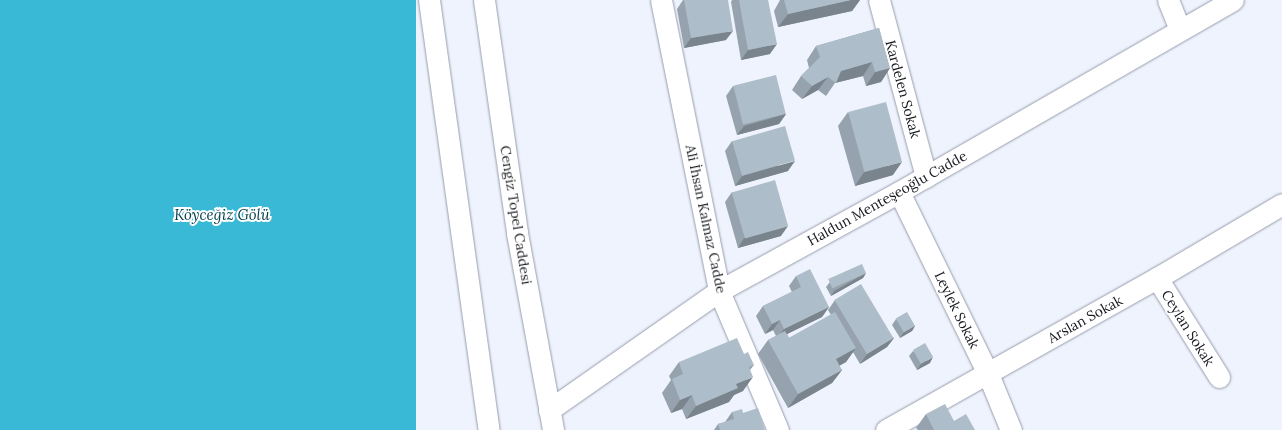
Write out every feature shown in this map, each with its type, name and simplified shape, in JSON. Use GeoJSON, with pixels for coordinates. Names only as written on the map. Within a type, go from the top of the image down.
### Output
{"type":"FeatureCollection","features":[{"type":"Feature","properties":{"kind":"street"},"geometry":{"type":"LineString","coordinates":[[429,0],[489,430]]}},
{"type":"Feature","properties":{"kind":"street","name":"Cengiz Topel Caddesi"},"geometry":{"type":"LineString","coordinates":[[484,0],[517,233],[551,420]]}},
{"type":"Feature","properties":{"kind":"street","name":"Ali İhsan Kalmaz Cadde"},"geometry":{"type":"LineString","coordinates":[[661,0],[719,291],[778,430]]}},
{"type":"Feature","properties":{"kind":"street","name":"Kardelen Sokak"},"geometry":{"type":"LineString","coordinates":[[880,0],[926,177]]}},
{"type":"Feature","properties":{"kind":"street"},"geometry":{"type":"LineString","coordinates":[[1168,0],[1180,30]]}},
{"type":"Feature","properties":{"kind":"street","name":"Haldun Menteşeoğlu Cadde"},"geometry":{"type":"LineString","coordinates":[[551,420],[719,291],[926,177],[1233,0]]}},
{"type":"Feature","properties":{"kind":"street","name":"Leylek Sokak"},"geometry":{"type":"LineString","coordinates":[[899,192],[988,374],[1011,430]]}},
{"type":"Feature","properties":{"kind":"street","name":"Arslan Sokak"},"geometry":{"type":"LineString","coordinates":[[886,430],[1157,278],[1282,204]]}},
{"type":"Feature","properties":{"kind":"street","name":"Ceylan Sokak"},"geometry":{"type":"LineString","coordinates":[[1157,278],[1219,377]]}},
{"type":"Feature","properties":{"kind":"water","name":"Köyceğiz Gölü"},"geometry":{"type":"Polygon","coordinates":[[[0,0],[416,0],[416,430],[0,430],[0,0]]]}},
{"type":"Feature","properties":{"kind":"building"},"geometry":{"type":"Polygon","coordinates":[[[684,0],[728,0],[733,31],[691,38],[684,0]]]}},
{"type":"Feature","properties":{"kind":"building"},"geometry":{"type":"Polygon","coordinates":[[[739,0],[768,0],[777,44],[748,50],[739,0]]]}},
{"type":"Feature","properties":{"kind":"building"},"geometry":{"type":"Polygon","coordinates":[[[784,0],[851,0],[788,14],[784,0]]]}},
{"type":"Feature","properties":{"kind":"building"},"geometry":{"type":"Polygon","coordinates":[[[879,28],[890,68],[875,72],[872,62],[841,71],[836,83],[828,77],[812,86],[801,76],[820,57],[816,46],[879,28]]]}},
{"type":"Feature","properties":{"kind":"building"},"geometry":{"type":"Polygon","coordinates":[[[776,75],[786,114],[743,124],[733,86],[776,75]]]}},
{"type":"Feature","properties":{"kind":"building"},"geometry":{"type":"Polygon","coordinates":[[[886,102],[902,162],[864,172],[848,112],[886,102]]]}},
{"type":"Feature","properties":{"kind":"building"},"geometry":{"type":"Polygon","coordinates":[[[785,126],[795,161],[742,176],[732,141],[785,126]]]}},
{"type":"Feature","properties":{"kind":"building"},"geometry":{"type":"Polygon","coordinates":[[[775,180],[788,226],[745,239],[732,192],[775,180]]]}},
{"type":"Feature","properties":{"kind":"building"},"geometry":{"type":"Polygon","coordinates":[[[862,264],[866,273],[832,288],[828,279],[862,264]]]}},
{"type":"Feature","properties":{"kind":"building"},"geometry":{"type":"Polygon","coordinates":[[[810,269],[829,307],[784,329],[780,320],[772,324],[763,306],[801,287],[796,276],[810,269]]]}},
{"type":"Feature","properties":{"kind":"building"},"geometry":{"type":"Polygon","coordinates":[[[861,284],[893,338],[867,354],[834,300],[861,284]]]}},
{"type":"Feature","properties":{"kind":"building"},"geometry":{"type":"Polygon","coordinates":[[[835,312],[856,348],[836,359],[842,370],[798,394],[768,340],[785,331],[789,338],[835,312]]]}},
{"type":"Feature","properties":{"kind":"building"},"geometry":{"type":"Polygon","coordinates":[[[907,312],[915,326],[904,332],[896,318],[907,312]]]}},
{"type":"Feature","properties":{"kind":"building"},"geometry":{"type":"Polygon","coordinates":[[[737,338],[744,354],[748,352],[754,365],[749,367],[753,377],[736,384],[738,388],[696,406],[692,395],[680,400],[672,379],[683,374],[679,362],[737,338]]]}},
{"type":"Feature","properties":{"kind":"building"},"geometry":{"type":"Polygon","coordinates":[[[925,343],[933,357],[921,364],[913,350],[925,343]]]}},
{"type":"Feature","properties":{"kind":"building"},"geometry":{"type":"Polygon","coordinates":[[[945,404],[954,421],[966,414],[975,430],[934,430],[926,414],[945,404]]]}},
{"type":"Feature","properties":{"kind":"building"},"geometry":{"type":"Polygon","coordinates":[[[758,408],[765,430],[720,430],[718,424],[734,419],[732,412],[742,409],[743,413],[758,408]]]}}]}
